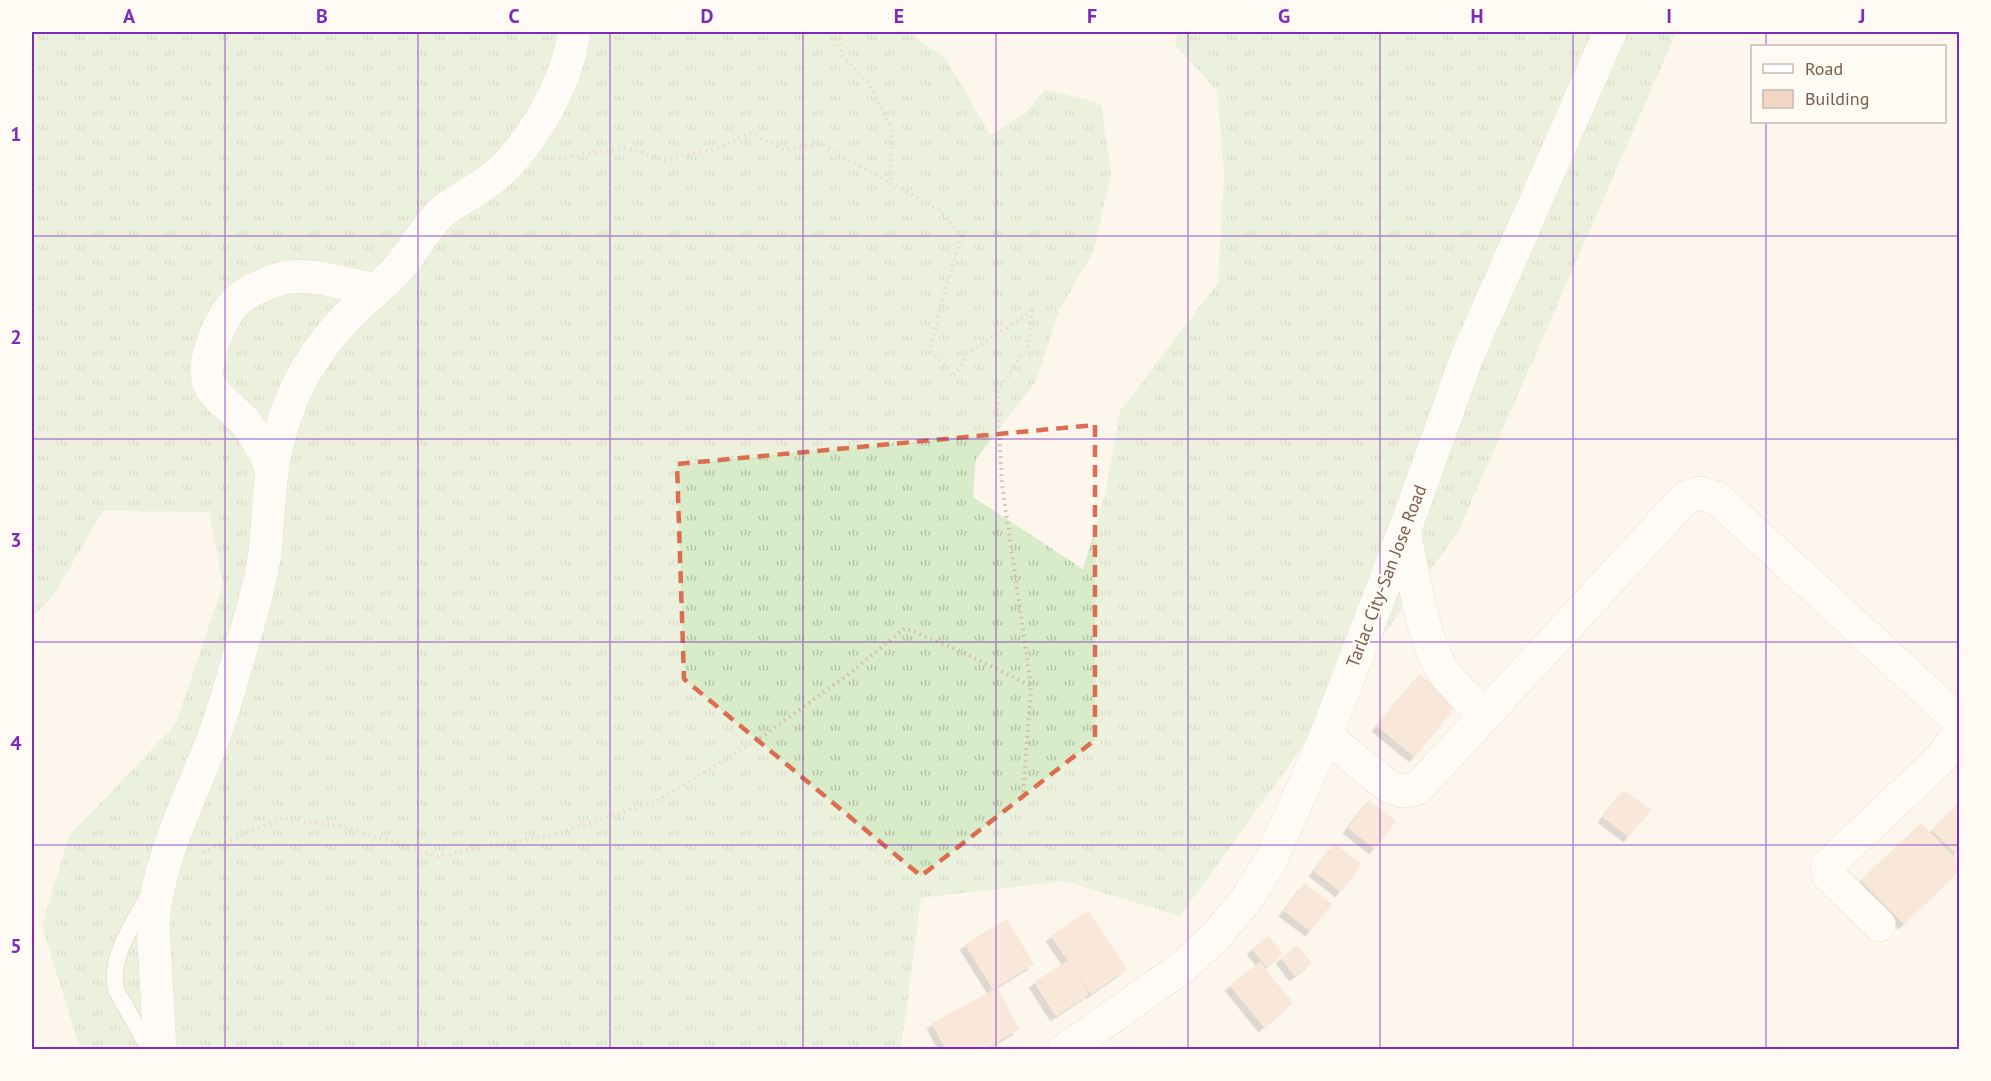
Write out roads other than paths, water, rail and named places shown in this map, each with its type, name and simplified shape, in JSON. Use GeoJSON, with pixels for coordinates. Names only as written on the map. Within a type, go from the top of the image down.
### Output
{"type":"FeatureCollection","features":[{"type":"Feature","properties":{"kind":"street"},"geometry":{"type":"LineString","coordinates":[[160,1050],[153,924],[161,871],[219,725],[252,611],[265,554],[272,470],[288,414],[306,371],[346,317],[402,264],[430,224],[443,212],[491,179],[522,145],[555,97],[568,61],[574,32]]}},
{"type":"Feature","properties":{"kind":"street","name":"Tarlac City-San Jose Road"},"geometry":{"type":"LineString","coordinates":[[1065,1050],[1184,966],[1216,936],[1238,909],[1270,862],[1326,736],[1404,532],[1467,357],[1611,32]]}},
{"type":"Feature","properties":{"kind":"street"},"geometry":{"type":"LineString","coordinates":[[272,470],[255,435],[214,391],[208,381],[210,352],[226,312],[244,294],[279,279],[291,277],[316,279],[376,290]]}},
{"type":"Feature","properties":{"kind":"street"},"geometry":{"type":"LineString","coordinates":[[1326,736],[1389,787],[1403,791],[1418,788],[1686,496],[1700,493],[1717,498],[1959,722]]}},
{"type":"Feature","properties":{"kind":"street"},"geometry":{"type":"LineString","coordinates":[[1404,532],[1434,655],[1452,683],[1485,714]]}},
{"type":"Feature","properties":{"kind":"street"},"geometry":{"type":"LineString","coordinates":[[1879,925],[1829,876],[1827,866],[1935,764],[1959,731]]}},
{"type":"Feature","properties":{"kind":"lane"},"geometry":{"type":"LineString","coordinates":[[150,1050],[116,990],[114,971],[125,939],[161,871]]}}]}
